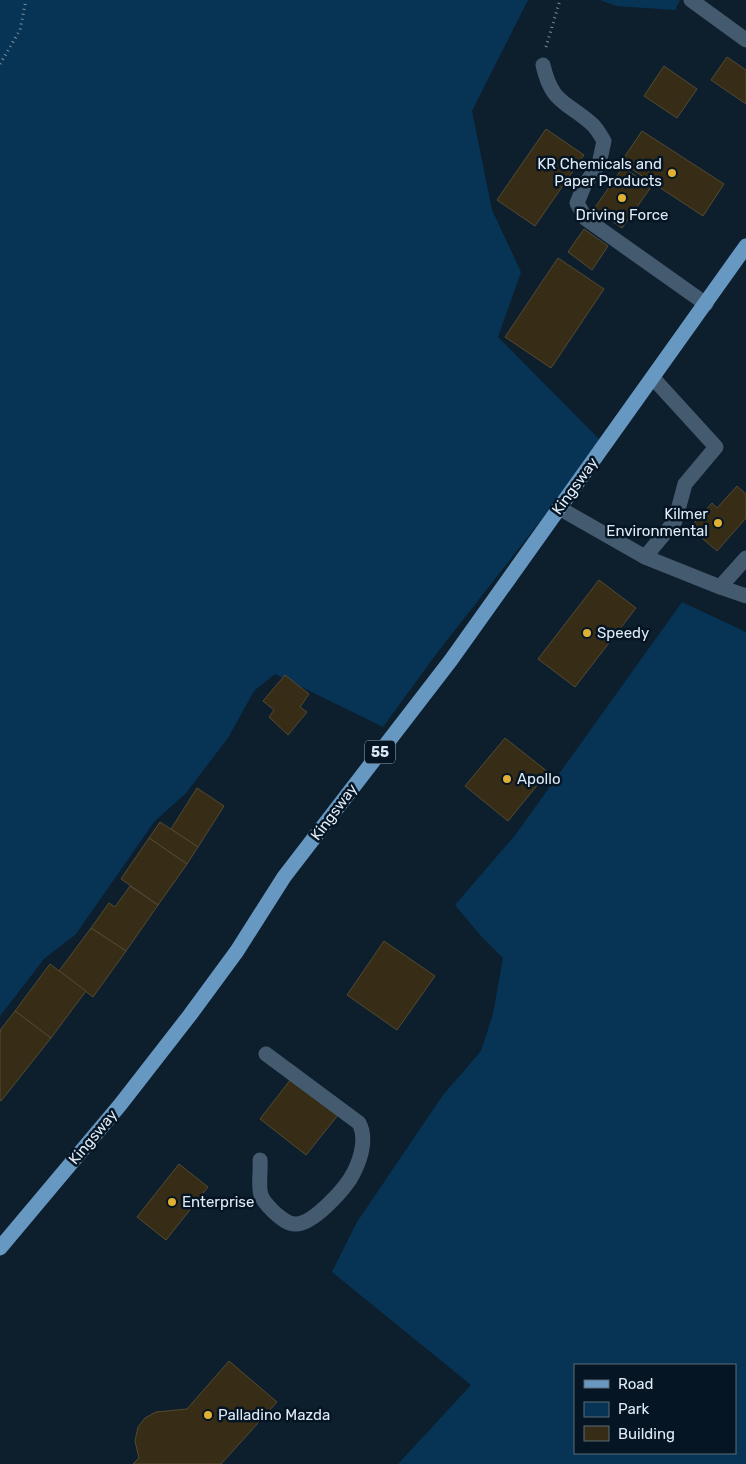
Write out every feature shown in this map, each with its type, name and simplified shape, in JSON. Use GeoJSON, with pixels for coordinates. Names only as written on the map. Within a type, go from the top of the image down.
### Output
{"type":"FeatureCollection","features":[{"type":"Feature","properties":{"kind":"main road","name":"Kingsway"},"geometry":{"type":"LineString","coordinates":[[0,1248],[120,1105],[190,1015],[237,951],[284,877],[451,660],[746,246]]}},
{"type":"Feature","properties":{"kind":"lane"},"geometry":{"type":"LineString","coordinates":[[691,0],[746,40]]}},
{"type":"Feature","properties":{"kind":"lane"},"geometry":{"type":"LineString","coordinates":[[543,65],[547,83],[561,102],[594,126],[604,141],[599,164],[584,186],[578,203],[586,220],[706,304]]}},
{"type":"Feature","properties":{"kind":"lane"},"geometry":{"type":"LineString","coordinates":[[645,556],[675,521],[685,484],[716,447],[652,378]]}},
{"type":"Feature","properties":{"kind":"lane"},"geometry":{"type":"LineString","coordinates":[[559,508],[645,556],[720,588],[746,596]]}},
{"type":"Feature","properties":{"kind":"lane"},"geometry":{"type":"LineString","coordinates":[[720,588],[746,558]]}},
{"type":"Feature","properties":{"kind":"lane"},"geometry":{"type":"LineString","coordinates":[[260,1160],[261,1195],[267,1206],[285,1221],[296,1224],[316,1216],[330,1203],[354,1173],[361,1153],[363,1136],[359,1123],[266,1054]]}},
{"type":"Feature","properties":{"kind":"path"},"geometry":{"type":"LineString","coordinates":[[0,64],[20,30],[26,0]]}},
{"type":"Feature","properties":{"kind":"path"},"geometry":{"type":"LineString","coordinates":[[543,65],[545,51],[560,0]]}},
{"type":"Feature","properties":{"kind":"green space"},"geometry":{"type":"Polygon","coordinates":[[[0,0],[528,0],[472,111],[492,210],[521,272],[498,337],[602,442],[437,653],[383,727],[275,674],[254,691],[228,738],[186,793],[154,822],[76,934],[44,959],[0,1016],[0,0]]]}},
{"type":"Feature","properties":{"kind":"green space"},"geometry":{"type":"Polygon","coordinates":[[[600,0],[680,0],[675,10],[616,6],[600,0]]]}},
{"type":"Feature","properties":{"kind":"green space"},"geometry":{"type":"Polygon","coordinates":[[[682,602],[746,632],[746,1464],[398,1464],[471,1385],[332,1272],[357,1222],[443,1095],[481,1051],[493,1014],[503,958],[481,936],[455,905],[516,834],[682,602]]]}},
{"type":"Feature","properties":{"kind":"building"},"geometry":{"type":"Polygon","coordinates":[[[727,57],[746,70],[746,104],[711,80],[727,57]]]}},
{"type":"Feature","properties":{"kind":"building"},"geometry":{"type":"Polygon","coordinates":[[[664,66],[697,89],[677,118],[644,96],[664,66]]]}},
{"type":"Feature","properties":{"kind":"building"},"geometry":{"type":"Polygon","coordinates":[[[546,129],[584,155],[535,226],[497,200],[546,129]]]}},
{"type":"Feature","properties":{"kind":"building","name":"KR Chemicals and Paper Products"},"geometry":{"type":"Polygon","coordinates":[[[642,131],[724,184],[703,216],[621,162],[642,131]]]}},
{"type":"Feature","properties":{"kind":"building","name":"Driving Force"},"geometry":{"type":"Polygon","coordinates":[[[623,167],[651,187],[622,228],[594,209],[623,167]]]}},
{"type":"Feature","properties":{"kind":"building"},"geometry":{"type":"Polygon","coordinates":[[[584,229],[608,246],[592,270],[568,252],[584,229]]]}},
{"type":"Feature","properties":{"kind":"building"},"geometry":{"type":"Polygon","coordinates":[[[558,258],[604,289],[551,368],[505,337],[558,258]]]}},
{"type":"Feature","properties":{"kind":"building","name":"Kilmer Environmental"},"geometry":{"type":"Polygon","coordinates":[[[737,486],[746,494],[746,518],[717,551],[690,528],[712,503],[717,508],[737,486]]]}},
{"type":"Feature","properties":{"kind":"building","name":"Speedy"},"geometry":{"type":"Polygon","coordinates":[[[599,580],[636,608],[575,687],[538,659],[599,580]]]}},
{"type":"Feature","properties":{"kind":"building"},"geometry":{"type":"Polygon","coordinates":[[[285,675],[309,694],[300,707],[307,712],[288,735],[269,717],[274,710],[263,701],[285,675]]]}},
{"type":"Feature","properties":{"kind":"building","name":"Apollo"},"geometry":{"type":"Polygon","coordinates":[[[505,738],[548,772],[508,821],[465,786],[505,738]]]}},
{"type":"Feature","properties":{"kind":"building"},"geometry":{"type":"Polygon","coordinates":[[[197,788],[224,806],[198,847],[171,829],[197,788]]]}},
{"type":"Feature","properties":{"kind":"building"},"geometry":{"type":"Polygon","coordinates":[[[160,822],[198,847],[187,864],[149,838],[160,822]]]}},
{"type":"Feature","properties":{"kind":"building"},"geometry":{"type":"Polygon","coordinates":[[[149,838],[187,864],[158,905],[121,879],[149,838]]]}},
{"type":"Feature","properties":{"kind":"building"},"geometry":{"type":"Polygon","coordinates":[[[130,886],[158,905],[126,951],[91,928],[109,903],[115,907],[130,886]]]}},
{"type":"Feature","properties":{"kind":"building"},"geometry":{"type":"Polygon","coordinates":[[[91,928],[126,951],[93,997],[59,971],[91,928]]]}},
{"type":"Feature","properties":{"kind":"building"},"geometry":{"type":"Polygon","coordinates":[[[384,941],[435,976],[397,1030],[347,995],[384,941]]]}},
{"type":"Feature","properties":{"kind":"building"},"geometry":{"type":"Polygon","coordinates":[[[50,964],[86,991],[51,1038],[15,1011],[50,964]]]}},
{"type":"Feature","properties":{"kind":"building"},"geometry":{"type":"Polygon","coordinates":[[[15,1011],[51,1038],[1,1101],[0,1034],[1,1029],[15,1011]]]}},
{"type":"Feature","properties":{"kind":"building"},"geometry":{"type":"Polygon","coordinates":[[[291,1079],[338,1115],[306,1155],[260,1119],[291,1079]]]}},
{"type":"Feature","properties":{"kind":"building","name":"Enterprise"},"geometry":{"type":"Polygon","coordinates":[[[179,1164],[208,1187],[166,1240],[137,1217],[179,1164]]]}},
{"type":"Feature","properties":{"kind":"building","name":"Palladino Mazda"},"geometry":{"type":"Polygon","coordinates":[[[229,1361],[277,1402],[221,1464],[133,1464],[139,1458],[135,1441],[138,1427],[145,1418],[156,1412],[187,1409],[229,1361]]]}},
{"type":"Feature","properties":{"kind":"place","name":"KR Chemicals and Paper Products"},"geometry":{"type":"Point","coordinates":[672,173]}},
{"type":"Feature","properties":{"kind":"place","name":"Driving Force"},"geometry":{"type":"Point","coordinates":[622,198]}},
{"type":"Feature","properties":{"kind":"place","name":"Kilmer Environmental"},"geometry":{"type":"Point","coordinates":[718,523]}},
{"type":"Feature","properties":{"kind":"place","name":"Speedy"},"geometry":{"type":"Point","coordinates":[587,633]}},
{"type":"Feature","properties":{"kind":"place","name":"Apollo"},"geometry":{"type":"Point","coordinates":[507,779]}},
{"type":"Feature","properties":{"kind":"place","name":"Enterprise"},"geometry":{"type":"Point","coordinates":[172,1202]}},
{"type":"Feature","properties":{"kind":"place","name":"Palladino Mazda"},"geometry":{"type":"Point","coordinates":[208,1415]}}]}
